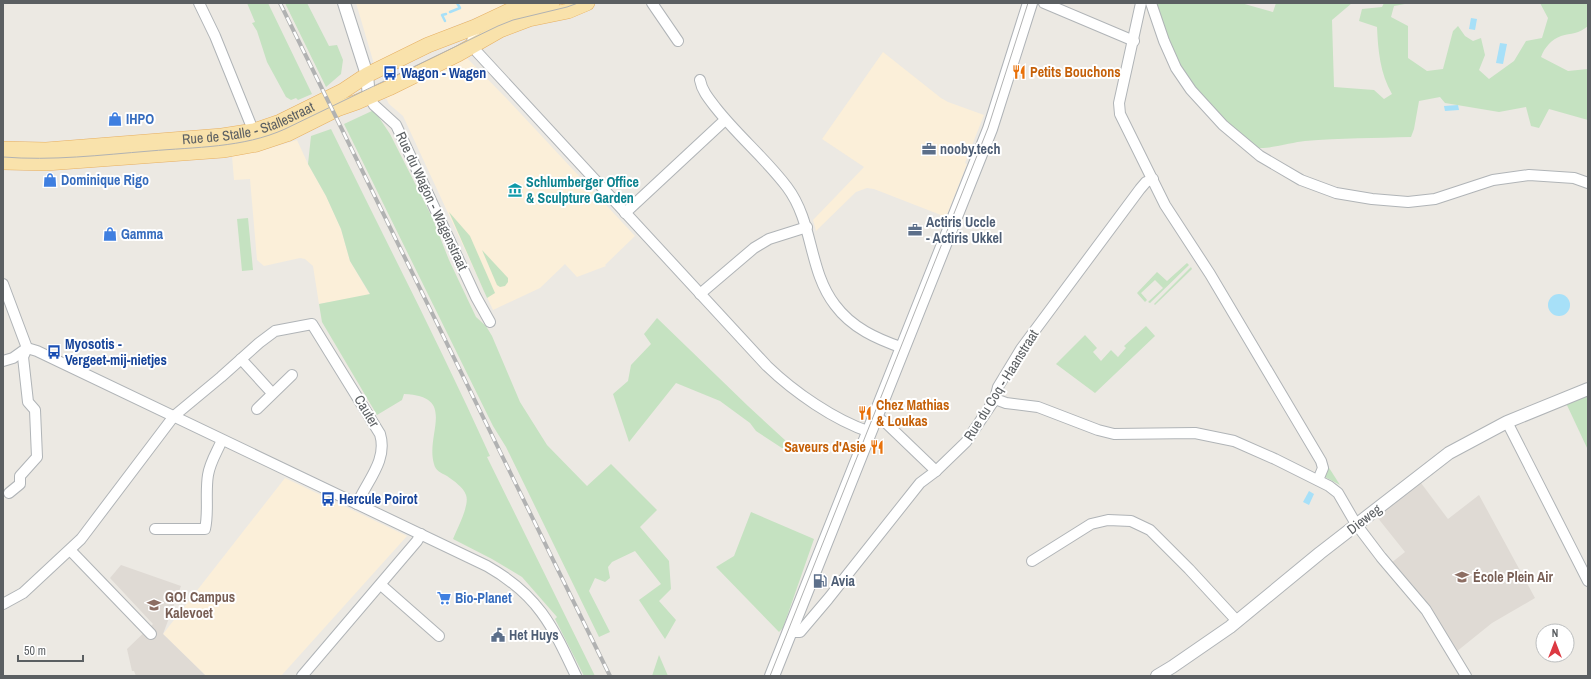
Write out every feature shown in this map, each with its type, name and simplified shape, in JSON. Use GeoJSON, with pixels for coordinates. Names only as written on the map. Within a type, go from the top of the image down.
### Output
{"type":"FeatureCollection","features":[{"type":"Feature","properties":{"kind":"main road","name":"Rue de Stalle - Stallestraat"},"geometry":{"type":"LineString","coordinates":[[3,149],[53,150],[222,136],[256,138],[287,134],[337,109],[428,45],[475,27],[509,11],[552,3]]}},
{"type":"Feature","properties":{"kind":"main road","name":"Rue de Stalle - Stallestraat"},"geometry":{"type":"LineString","coordinates":[[3,162],[54,163],[223,150],[256,138],[280,122],[343,91],[368,86],[473,45],[500,30],[515,24],[529,19],[568,11],[587,3]]}},
{"type":"Feature","properties":{"kind":"main road"},"geometry":{"type":"LineString","coordinates":[[772,676],[990,129],[1030,3]]}},
{"type":"Feature","properties":{"kind":"street"},"geometry":{"type":"LineString","coordinates":[[199,3],[215,36],[256,138]]}},
{"type":"Feature","properties":{"kind":"street"},"geometry":{"type":"LineString","coordinates":[[344,3],[368,86]]}},
{"type":"Feature","properties":{"kind":"street"},"geometry":{"type":"LineString","coordinates":[[652,3],[678,41]]}},
{"type":"Feature","properties":{"kind":"street"},"geometry":{"type":"LineString","coordinates":[[1044,3],[1134,41]]}},
{"type":"Feature","properties":{"kind":"street"},"geometry":{"type":"LineString","coordinates":[[1141,3],[1120,104],[1120,114],[1165,205],[1210,274],[1321,460],[1323,468],[1318,480]]}},
{"type":"Feature","properties":{"kind":"street"},"geometry":{"type":"LineString","coordinates":[[1151,3],[1164,41],[1176,68],[1191,90],[1223,125],[1260,156],[1301,180],[1336,193],[1372,200],[1408,202],[1435,199],[1493,180],[1529,175],[1574,178],[1588,184]]}},
{"type":"Feature","properties":{"kind":"street"},"geometry":{"type":"LineString","coordinates":[[475,27],[472,42],[476,52],[700,294],[784,382],[804,397],[831,413],[870,432]]}},
{"type":"Feature","properties":{"kind":"street"},"geometry":{"type":"LineString","coordinates":[[700,80],[702,89],[725,120],[787,187],[797,202],[807,227],[818,274],[834,305],[856,326],[903,348]]}},
{"type":"Feature","properties":{"kind":"street","name":"Rue du Wagon - Wagenstraat"},"geometry":{"type":"LineString","coordinates":[[368,86],[374,105],[396,125],[476,297],[490,322]]}},
{"type":"Feature","properties":{"kind":"street"},"geometry":{"type":"LineString","coordinates":[[625,212],[725,120]]}},
{"type":"Feature","properties":{"kind":"street","name":"Rue du Coq - Haanstraat"},"geometry":{"type":"LineString","coordinates":[[789,632],[800,632],[920,483],[936,471],[966,442],[995,399],[998,387],[1021,349],[1140,189],[1146,182],[1153,179]]}},
{"type":"Feature","properties":{"kind":"street"},"geometry":{"type":"LineString","coordinates":[[700,294],[754,248],[769,240],[807,227]]}},
{"type":"Feature","properties":{"kind":"street"},"geometry":{"type":"LineString","coordinates":[[3,284],[27,348],[23,357],[28,402],[35,410],[37,457],[20,476],[20,484],[9,493]]}},
{"type":"Feature","properties":{"kind":"street","name":"Cauter"},"geometry":{"type":"LineString","coordinates":[[240,359],[275,331],[312,324],[374,422],[382,440],[383,448],[379,462],[357,504]]}},
{"type":"Feature","properties":{"kind":"street"},"geometry":{"type":"LineString","coordinates":[[3,361],[13,358],[27,348]]}},
{"type":"Feature","properties":{"kind":"street"},"geometry":{"type":"LineString","coordinates":[[27,348],[37,351],[174,416],[502,574],[519,587],[534,602],[554,630],[576,676]]}},
{"type":"Feature","properties":{"kind":"street"},"geometry":{"type":"LineString","coordinates":[[3,604],[23,593],[70,550],[86,533],[174,416],[221,377],[240,359],[272,393]]}},
{"type":"Feature","properties":{"kind":"street"},"geometry":{"type":"LineString","coordinates":[[257,409],[292,375]]}},
{"type":"Feature","properties":{"kind":"street","name":"Dieweg"},"geometry":{"type":"LineString","coordinates":[[1157,676],[1237,621],[1356,524],[1449,452],[1507,422],[1588,389]]}},
{"type":"Feature","properties":{"kind":"street"},"geometry":{"type":"LineString","coordinates":[[995,399],[1006,403],[1038,407],[1098,430],[1114,434],[1195,433],[1227,439],[1253,448],[1318,480],[1338,493],[1356,524],[1381,557],[1426,610],[1466,676]]}},
{"type":"Feature","properties":{"kind":"street"},"geometry":{"type":"LineString","coordinates":[[876,417],[886,423],[936,471]]}},
{"type":"Feature","properties":{"kind":"street"},"geometry":{"type":"LineString","coordinates":[[1507,422],[1588,581]]}},
{"type":"Feature","properties":{"kind":"street"},"geometry":{"type":"LineString","coordinates":[[155,529],[205,529],[207,521],[208,477],[211,463],[222,440]]}},
{"type":"Feature","properties":{"kind":"street"},"geometry":{"type":"LineString","coordinates":[[1032,561],[1091,524],[1108,520],[1130,521],[1150,530],[1189,569],[1237,621]]}},
{"type":"Feature","properties":{"kind":"street"},"geometry":{"type":"LineString","coordinates":[[305,675],[381,585],[421,534]]}},
{"type":"Feature","properties":{"kind":"street"},"geometry":{"type":"LineString","coordinates":[[70,550],[152,634]]}},
{"type":"Feature","properties":{"kind":"street"},"geometry":{"type":"LineString","coordinates":[[381,585],[439,636]]}},
{"type":"Feature","properties":{"kind":"shaded area"},"geometry":{"type":"Polygon","coordinates":[[[356,3],[514,3],[454,26],[374,64],[356,3]]]}},
{"type":"Feature","properties":{"kind":"shaded area"},"geometry":{"type":"Polygon","coordinates":[[[883,52],[941,98],[984,115],[965,163],[967,164],[946,217],[874,189],[867,188],[856,192],[816,231],[813,220],[864,167],[822,139],[883,52]]]}},
{"type":"Feature","properties":{"kind":"shaded area","name":"Schlumberger Office & Sculpture Garden"},"geometry":{"type":"Polygon","coordinates":[[[465,56],[635,236],[605,265],[606,266],[577,277],[565,264],[540,288],[493,310],[403,116],[389,104],[386,98],[430,76],[465,56]]]}},
{"type":"Feature","properties":{"kind":"shaded area"},"geometry":{"type":"Polygon","coordinates":[[[297,140],[341,229],[350,261],[370,295],[319,304],[313,266],[305,259],[300,258],[264,266],[257,260],[250,179],[234,180],[232,156],[264,150],[297,140]]]}},
{"type":"Feature","properties":{"kind":"shaded area"},"geometry":{"type":"Polygon","coordinates":[[[285,478],[407,536],[281,676],[206,676],[163,634],[285,478]]]}},
{"type":"Feature","properties":{"kind":"shaded area","name":"École Plein Air"},"geometry":{"type":"Polygon","coordinates":[[[1421,483],[1448,519],[1479,495],[1535,598],[1492,623],[1456,652],[1391,563],[1405,552],[1377,517],[1421,483]]]}},
{"type":"Feature","properties":{"kind":"shaded area","name":"GO! Campus Kalevoet"},"geometry":{"type":"Polygon","coordinates":[[[121,565],[181,586],[163,634],[206,676],[136,676],[134,671],[132,671],[127,649],[153,624],[110,578],[121,565]]]}},
{"type":"Feature","properties":{"kind":"green space"},"geometry":{"type":"Polygon","coordinates":[[[247,3],[268,3],[312,94],[298,100],[296,98],[291,100],[286,97],[267,62],[257,31],[252,23],[255,22],[247,3]]]}},
{"type":"Feature","properties":{"kind":"green space"},"geometry":{"type":"Polygon","coordinates":[[[285,3],[307,3],[329,46],[337,45],[343,60],[341,74],[326,87],[285,3]]]}},
{"type":"Feature","properties":{"kind":"green space"},"geometry":{"type":"Polygon","coordinates":[[[1156,3],[1241,3],[1273,12],[1276,3],[1352,3],[1332,20],[1334,87],[1374,90],[1384,99],[1392,94],[1382,70],[1377,27],[1359,21],[1362,9],[1382,7],[1384,3],[1410,3],[1394,6],[1391,17],[1408,26],[1408,58],[1427,71],[1443,69],[1453,31],[1458,26],[1465,36],[1473,41],[1481,38],[1485,55],[1479,70],[1489,79],[1514,61],[1526,41],[1542,38],[1548,18],[1540,3],[1588,3],[1588,26],[1578,32],[1554,39],[1546,47],[1541,57],[1568,71],[1588,69],[1588,120],[1549,109],[1539,128],[1531,126],[1526,107],[1499,112],[1445,103],[1440,97],[1419,101],[1411,137],[1318,140],[1259,148],[1251,145],[1240,136],[1215,112],[1183,72],[1168,41],[1156,3]]]}},
{"type":"Feature","properties":{"kind":"green space"},"geometry":{"type":"Polygon","coordinates":[[[374,110],[390,134],[432,217],[449,260],[476,317],[486,326],[492,336],[520,402],[547,445],[587,486],[611,464],[657,510],[640,527],[669,561],[671,589],[659,601],[676,620],[665,639],[639,600],[661,584],[635,551],[612,562],[608,567],[610,578],[605,582],[595,578],[589,591],[610,632],[599,637],[506,447],[493,426],[344,124],[374,110]]]}},
{"type":"Feature","properties":{"kind":"green space"},"geometry":{"type":"Polygon","coordinates":[[[331,129],[452,373],[490,456],[487,457],[595,676],[584,676],[555,619],[557,617],[522,577],[492,559],[453,539],[465,511],[467,499],[465,492],[461,487],[439,471],[435,466],[432,452],[436,418],[435,409],[430,402],[420,396],[404,394],[402,400],[377,415],[322,322],[319,304],[370,294],[350,261],[341,229],[326,196],[308,164],[311,136],[331,129]]]}},
{"type":"Feature","properties":{"kind":"green space"},"geometry":{"type":"Polygon","coordinates":[[[449,212],[470,236],[495,293],[487,298],[449,212]]]}},
{"type":"Feature","properties":{"kind":"green space"},"geometry":{"type":"Polygon","coordinates":[[[248,218],[253,270],[242,271],[237,219],[248,218]]]}},
{"type":"Feature","properties":{"kind":"green space"},"geometry":{"type":"Polygon","coordinates":[[[482,250],[508,278],[508,282],[505,286],[500,287],[497,285],[482,250]]]}},
{"type":"Feature","properties":{"kind":"green space"},"geometry":{"type":"Polygon","coordinates":[[[1187,263],[1189,265],[1150,303],[1148,302],[1163,288],[1155,280],[1141,293],[1147,300],[1145,302],[1137,293],[1157,272],[1167,281],[1187,263]]]}},
{"type":"Feature","properties":{"kind":"green space"},"geometry":{"type":"Polygon","coordinates":[[[1191,267],[1192,269],[1155,305],[1154,304],[1191,267]]]}},
{"type":"Feature","properties":{"kind":"green space"},"geometry":{"type":"Polygon","coordinates":[[[657,318],[748,406],[786,441],[800,451],[788,452],[756,431],[750,423],[720,401],[676,383],[629,442],[613,394],[628,381],[631,365],[651,344],[644,334],[657,318]]]}},
{"type":"Feature","properties":{"kind":"green space"},"geometry":{"type":"Polygon","coordinates":[[[1146,326],[1155,336],[1095,393],[1056,364],[1085,335],[1097,348],[1093,352],[1101,361],[1111,350],[1118,357],[1126,348],[1124,346],[1146,326]]]}},
{"type":"Feature","properties":{"kind":"green space"},"geometry":{"type":"Polygon","coordinates":[[[1588,396],[1588,450],[1566,403],[1588,396]]]}},
{"type":"Feature","properties":{"kind":"green space"},"geometry":{"type":"Polygon","coordinates":[[[1326,463],[1340,485],[1325,477],[1326,463]]]}},
{"type":"Feature","properties":{"kind":"green space"},"geometry":{"type":"Polygon","coordinates":[[[751,512],[814,539],[783,628],[779,632],[716,567],[734,556],[751,512]]]}},
{"type":"Feature","properties":{"kind":"green space"},"geometry":{"type":"Polygon","coordinates":[[[659,655],[668,676],[652,676],[659,655]]]}},
{"type":"Feature","properties":{"kind":"water"},"geometry":{"type":"Polygon","coordinates":[[[1471,18],[1477,19],[1475,30],[1469,29],[1471,18]]]}},
{"type":"Feature","properties":{"kind":"water"},"geometry":{"type":"Polygon","coordinates":[[[1500,43],[1507,44],[1503,64],[1496,63],[1500,43]]]}},
{"type":"Feature","properties":{"kind":"water"},"geometry":{"type":"Polygon","coordinates":[[[1458,105],[1459,110],[1445,111],[1444,106],[1458,105]]]}},
{"type":"Feature","properties":{"kind":"water"},"geometry":{"type":"Polygon","coordinates":[[[1555,294],[1563,294],[1570,301],[1570,309],[1563,316],[1555,316],[1548,309],[1548,301],[1555,294]]]}},
{"type":"Feature","properties":{"kind":"water"},"geometry":{"type":"Polygon","coordinates":[[[1309,491],[1314,494],[1309,505],[1303,502],[1309,491]]]}},
{"type":"Feature","properties":{"kind":"waterway"},"geometry":{"type":"LineString","coordinates":[[450,12],[460,8],[457,3]]}},
{"type":"Feature","properties":{"kind":"waterway"},"geometry":{"type":"LineString","coordinates":[[445,21],[442,15],[446,14]]}},
{"type":"Feature","properties":{"kind":"tram line"},"geometry":{"type":"LineString","coordinates":[[3,157],[76,157],[219,146],[253,140],[285,129],[498,26],[513,20],[578,3]]}},
{"type":"Feature","properties":{"kind":"tram line"},"geometry":{"type":"LineString","coordinates":[[770,676],[988,128],[1028,3]]}},
{"type":"Feature","properties":{"kind":"railway"},"geometry":{"type":"LineString","coordinates":[[280,3],[610,676]]}},
{"type":"Feature","properties":{"kind":"place","name":"Petits Bouchons"},"geometry":{"type":"Point","coordinates":[1019,72]}},
{"type":"Feature","properties":{"kind":"place","name":"Wagon - Wagen"},"geometry":{"type":"Point","coordinates":[390,73]}},
{"type":"Feature","properties":{"kind":"place","name":"IHPO"},"geometry":{"type":"Point","coordinates":[115,119]}},
{"type":"Feature","properties":{"kind":"place","name":"nooby.tech"},"geometry":{"type":"Point","coordinates":[929,149]}},
{"type":"Feature","properties":{"kind":"place","name":"Dominique Rigo"},"geometry":{"type":"Point","coordinates":[50,180]}},
{"type":"Feature","properties":{"kind":"place","name":"Schlumberger Office & Sculpture Garden"},"geometry":{"type":"Point","coordinates":[515,190]}},
{"type":"Feature","properties":{"kind":"place","name":"Actiris Uccle - Actiris Ukkel"},"geometry":{"type":"Point","coordinates":[915,230]}},
{"type":"Feature","properties":{"kind":"place","name":"Gamma"},"geometry":{"type":"Point","coordinates":[110,234]}},
{"type":"Feature","properties":{"kind":"place","name":"Myosotis - Vergeet-mij-nietjes"},"geometry":{"type":"Point","coordinates":[54,352]}},
{"type":"Feature","properties":{"kind":"place","name":"Chez Mathias & Loukas"},"geometry":{"type":"Point","coordinates":[865,413]}},
{"type":"Feature","properties":{"kind":"place","name":"Saveurs d'Asie"},"geometry":{"type":"Point","coordinates":[877,447]}},
{"type":"Feature","properties":{"kind":"place","name":"Hercule Poirot"},"geometry":{"type":"Point","coordinates":[328,499]}},
{"type":"Feature","properties":{"kind":"place","name":"École Plein Air"},"geometry":{"type":"Point","coordinates":[1462,577]}},
{"type":"Feature","properties":{"kind":"place","name":"Avia"},"geometry":{"type":"Point","coordinates":[820,581]}},
{"type":"Feature","properties":{"kind":"place","name":"Bio-Planet"},"geometry":{"type":"Point","coordinates":[444,598]}},
{"type":"Feature","properties":{"kind":"place","name":"GO! Campus Kalevoet"},"geometry":{"type":"Point","coordinates":[154,605]}},
{"type":"Feature","properties":{"kind":"place","name":"Het Huys"},"geometry":{"type":"Point","coordinates":[498,635]}}]}
